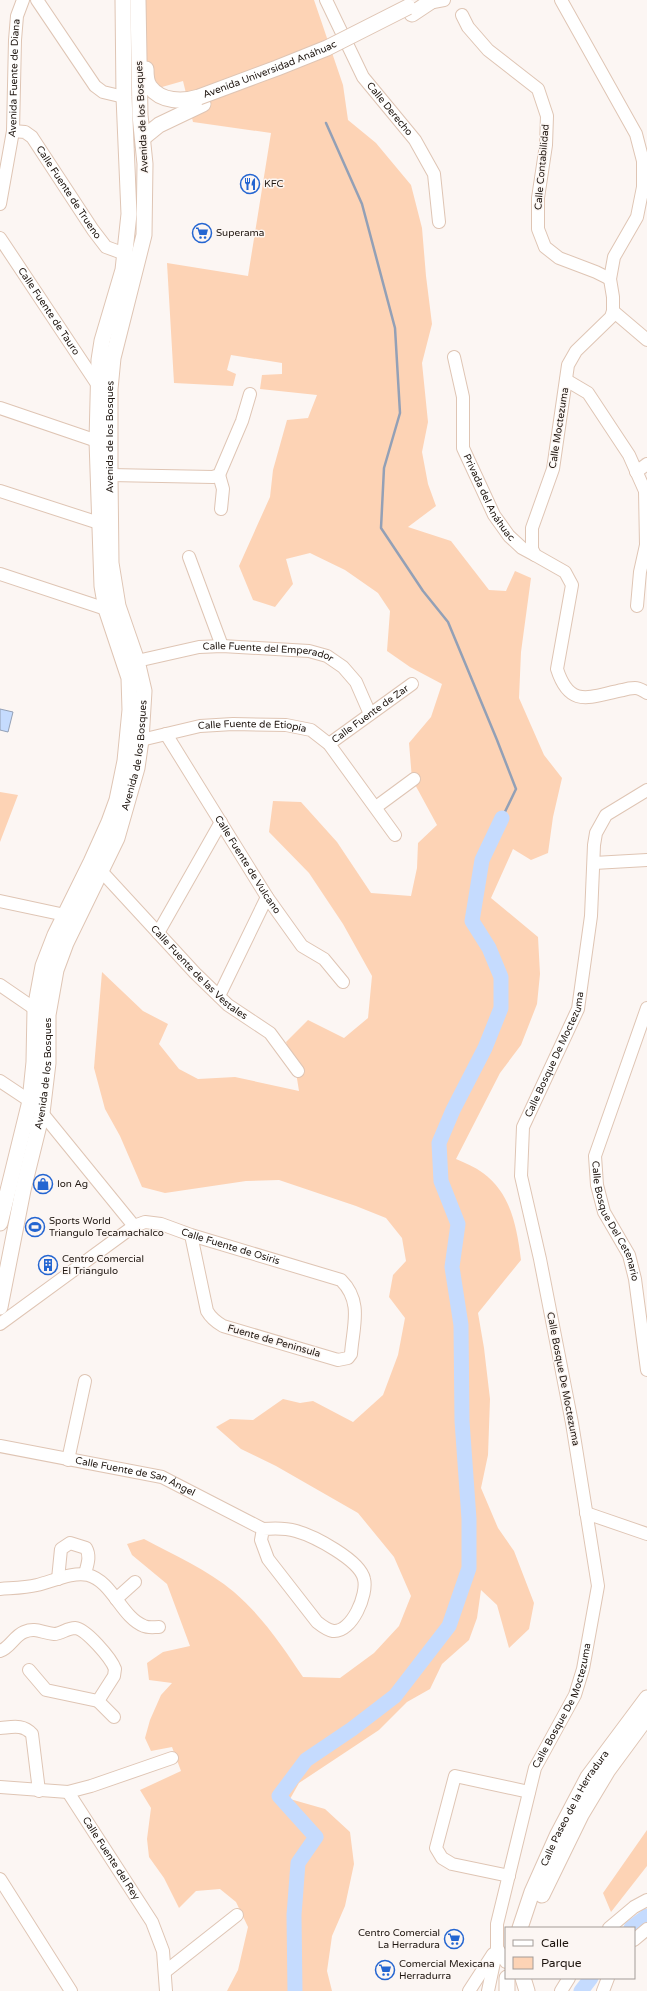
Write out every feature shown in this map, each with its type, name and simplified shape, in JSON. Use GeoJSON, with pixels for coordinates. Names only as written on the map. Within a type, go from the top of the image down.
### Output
{"type":"FeatureCollection","features":[{"type":"Feature","properties":{"kind":"main road"},"geometry":{"type":"LineString","coordinates":[[123,0],[125,77]]}},
{"type":"Feature","properties":{"kind":"main road"},"geometry":{"type":"LineString","coordinates":[[138,0],[138,28]]}},
{"type":"Feature","properties":{"kind":"main road","name":"Avenida Universidad Anáhuac"},"geometry":{"type":"LineString","coordinates":[[139,54],[146,68],[150,87],[165,98],[173,100],[197,100],[282,76],[375,34],[420,3]]}},
{"type":"Feature","properties":{"kind":"main road","name":"Avenida de los Bosques"},"geometry":{"type":"LineString","coordinates":[[0,1223],[5,1180],[30,1101],[34,1062],[35,1009],[48,951],[109,822],[117,800],[125,761],[130,710],[129,678],[112,607],[110,389],[113,358],[144,235],[145,164],[138,143],[138,28]]}},
{"type":"Feature","properties":{"kind":"main road","name":"Avenida de los Bosques"},"geometry":{"type":"LineString","coordinates":[[0,1307],[23,1190],[42,1113],[48,1063],[48,1015],[56,970],[66,943],[102,872],[117,838],[128,804],[137,768],[141,740],[144,691],[137,661],[102,586],[99,523],[97,384],[102,341],[123,270],[129,214],[124,97],[125,77]]}},
{"type":"Feature","properties":{"kind":"main road"},"geometry":{"type":"LineString","coordinates":[[148,120],[197,100]]}},
{"type":"Feature","properties":{"kind":"main road","name":"Avenida Universidad Anáhuac"},"geometry":{"type":"LineString","coordinates":[[138,143],[159,125],[197,100]]}},
{"type":"Feature","properties":{"kind":"main road"},"geometry":{"type":"LineString","coordinates":[[123,270],[133,251],[137,227],[138,143]]}},
{"type":"Feature","properties":{"kind":"main road","name":"Calle Paseo de la Herradura"},"geometry":{"type":"LineString","coordinates":[[520,1927],[532,1892],[557,1836],[588,1777],[647,1698]]}},
{"type":"Feature","properties":{"kind":"main road","name":"Calle Paseo de la Herradura"},"geometry":{"type":"LineString","coordinates":[[529,1927],[542,1895],[580,1814],[608,1770],[647,1717]]}},
{"type":"Feature","properties":{"kind":"main road"},"geometry":{"type":"LineString","coordinates":[[507,1979],[507,1991]]}},
{"type":"Feature","properties":{"kind":"main road"},"geometry":{"type":"LineString","coordinates":[[523,1979],[527,1991]]}},
{"type":"Feature","properties":{"kind":"street","name":"Avenida Fuente de Diana"},"geometry":{"type":"LineString","coordinates":[[0,204],[7,156],[13,131],[15,40],[17,16],[23,0]]}},
{"type":"Feature","properties":{"kind":"street"},"geometry":{"type":"LineString","coordinates":[[37,0],[95,86],[103,92],[124,97]]}},
{"type":"Feature","properties":{"kind":"street","name":"Avenida de los Bosques"},"geometry":{"type":"LineString","coordinates":[[115,0],[118,8],[122,65],[125,77]]}},
{"type":"Feature","properties":{"kind":"street","name":"Avenida de los Bosques"},"geometry":{"type":"LineString","coordinates":[[132,0],[138,28]]}},
{"type":"Feature","properties":{"kind":"street","name":"Calle Derecho"},"geometry":{"type":"LineString","coordinates":[[326,0],[363,77],[415,140],[434,174],[439,222]]}},
{"type":"Feature","properties":{"kind":"street"},"geometry":{"type":"LineString","coordinates":[[420,3],[444,0]]}},
{"type":"Feature","properties":{"kind":"street"},"geometry":{"type":"LineString","coordinates":[[561,0],[636,134],[642,162],[643,187],[637,217],[614,258],[610,279],[613,311],[647,340]]}},
{"type":"Feature","properties":{"kind":"street","name":"Calle Contabilidad"},"geometry":{"type":"LineString","coordinates":[[462,15],[468,27],[488,50],[538,89],[547,116],[546,145],[538,198],[538,229],[545,247],[559,258],[610,279]]}},
{"type":"Feature","properties":{"kind":"street","name":"Calle Fuente de Trueno"},"geometry":{"type":"LineString","coordinates":[[13,131],[25,132],[32,137],[93,230],[106,247],[125,254]]}},
{"type":"Feature","properties":{"kind":"street","name":"Calle Fuente de Tauro"},"geometry":{"type":"LineString","coordinates":[[0,238],[97,384]]}},
{"type":"Feature","properties":{"kind":"street","name":"Calle Moctezuma"},"geometry":{"type":"LineString","coordinates":[[535,555],[532,550],[532,528],[553,469],[568,365],[574,355],[611,317],[613,311]]}},
{"type":"Feature","properties":{"kind":"street","name":"Privada del Anáhuac"},"geometry":{"type":"LineString","coordinates":[[454,356],[463,397],[463,448],[494,515],[509,536],[522,548],[535,555]]}},
{"type":"Feature","properties":{"kind":"street"},"geometry":{"type":"LineString","coordinates":[[566,380],[588,394],[629,455],[644,491],[646,545],[640,572],[637,606]]}},
{"type":"Feature","properties":{"kind":"street"},"geometry":{"type":"LineString","coordinates":[[221,509],[223,489],[219,475],[242,421],[250,394]]}},
{"type":"Feature","properties":{"kind":"street"},"geometry":{"type":"LineString","coordinates":[[0,408],[97,440]]}},
{"type":"Feature","properties":{"kind":"street"},"geometry":{"type":"LineString","coordinates":[[636,472],[647,464]]}},
{"type":"Feature","properties":{"kind":"street"},"geometry":{"type":"LineString","coordinates":[[110,475],[213,477],[219,475]]}},
{"type":"Feature","properties":{"kind":"street"},"geometry":{"type":"LineString","coordinates":[[0,491],[99,523]]}},
{"type":"Feature","properties":{"kind":"street"},"geometry":{"type":"LineString","coordinates":[[535,555],[564,572],[572,585],[557,669],[561,682],[566,689],[576,696],[585,698],[635,688],[647,693]]}},
{"type":"Feature","properties":{"kind":"street"},"geometry":{"type":"LineString","coordinates":[[189,557],[222,646]]}},
{"type":"Feature","properties":{"kind":"street"},"geometry":{"type":"LineString","coordinates":[[0,574],[112,607]]}},
{"type":"Feature","properties":{"kind":"street","name":"Calle Fuente del Emperador"},"geometry":{"type":"LineString","coordinates":[[137,661],[199,647],[222,646],[310,651],[327,656],[343,667],[356,682],[370,714]]}},
{"type":"Feature","properties":{"kind":"street","name":"Calle Fuente de Zar"},"geometry":{"type":"LineString","coordinates":[[329,744],[412,684]]}},
{"type":"Feature","properties":{"kind":"street","name":"Calle Fuente de Etiopía"},"geometry":{"type":"LineString","coordinates":[[141,740],[200,726],[233,724],[286,725],[311,730],[329,744],[395,835]]}},
{"type":"Feature","properties":{"kind":"street","name":"Calle Fuente de Vulcano"},"geometry":{"type":"LineString","coordinates":[[166,734],[267,897],[302,946],[324,959],[343,982]]}},
{"type":"Feature","properties":{"kind":"street"},"geometry":{"type":"LineString","coordinates":[[376,807],[414,779]]}},
{"type":"Feature","properties":{"kind":"street","name":"Calle Bosque De Moctezuma"},"geometry":{"type":"LineString","coordinates":[[488,1991],[497,1948],[497,1924],[535,1768],[575,1695],[585,1659],[598,1586],[572,1423],[540,1259],[521,1176],[522,1127],[578,1008],[591,916],[596,833],[606,815],[647,790]]}},
{"type":"Feature","properties":{"kind":"street"},"geometry":{"type":"LineString","coordinates":[[158,933],[221,822]]}},
{"type":"Feature","properties":{"kind":"street"},"geometry":{"type":"LineString","coordinates":[[594,864],[647,860]]}},
{"type":"Feature","properties":{"kind":"street","name":"Calle Fuente de las Vestales"},"geometry":{"type":"LineString","coordinates":[[102,872],[195,973],[228,1005],[270,1032],[298,1071]]}},
{"type":"Feature","properties":{"kind":"street"},"geometry":{"type":"LineString","coordinates":[[219,996],[267,897]]}},
{"type":"Feature","properties":{"kind":"street"},"geometry":{"type":"LineString","coordinates":[[0,901],[65,915]]}},
{"type":"Feature","properties":{"kind":"street"},"geometry":{"type":"LineString","coordinates":[[0,985],[35,1009]]}},
{"type":"Feature","properties":{"kind":"street","name":"Calle Bosque Del Cetenario"},"geometry":{"type":"LineString","coordinates":[[647,1008],[595,1156],[597,1185],[604,1212],[630,1255],[635,1279],[647,1370]]}},
{"type":"Feature","properties":{"kind":"street"},"geometry":{"type":"LineString","coordinates":[[0,1081],[30,1101]]}},
{"type":"Feature","properties":{"kind":"street"},"geometry":{"type":"LineString","coordinates":[[42,1113],[134,1226]]}},
{"type":"Feature","properties":{"kind":"street","name":"Calle Fuente de Osiris"},"geometry":{"type":"LineString","coordinates":[[0,1324],[134,1226],[145,1222],[161,1224],[191,1235],[341,1280],[352,1293],[356,1303],[351,1354]]}},
{"type":"Feature","properties":{"kind":"street","name":"Fuente de Peninsula"},"geometry":{"type":"LineString","coordinates":[[191,1235],[207,1311],[210,1317],[223,1326],[338,1360],[348,1358],[351,1354]]}},
{"type":"Feature","properties":{"kind":"street"},"geometry":{"type":"LineString","coordinates":[[68,1460],[85,1381]]}},
{"type":"Feature","properties":{"kind":"street","name":"Calle Fuente de San Ángel"},"geometry":{"type":"LineString","coordinates":[[0,1446],[162,1477],[263,1529],[276,1528],[303,1533],[327,1545],[358,1566],[364,1577],[366,1589],[362,1601],[355,1614],[344,1628],[334,1631],[324,1628],[317,1622],[268,1559],[261,1540],[263,1529]]}},
{"type":"Feature","properties":{"kind":"street"},"geometry":{"type":"LineString","coordinates":[[586,1513],[647,1534]]}},
{"type":"Feature","properties":{"kind":"street"},"geometry":{"type":"LineString","coordinates":[[58,1578],[61,1549],[70,1543],[86,1548],[88,1552],[89,1556],[85,1574]]}},
{"type":"Feature","properties":{"kind":"street"},"geometry":{"type":"LineString","coordinates":[[0,1589],[26,1587],[58,1578],[85,1574],[93,1576],[100,1582],[137,1623],[146,1627],[159,1627]]}},
{"type":"Feature","properties":{"kind":"street"},"geometry":{"type":"LineString","coordinates":[[116,1599],[135,1582]]}},
{"type":"Feature","properties":{"kind":"street"},"geometry":{"type":"LineString","coordinates":[[0,1651],[23,1632],[33,1629],[53,1634],[61,1633],[72,1628],[79,1629],[106,1654],[115,1669],[114,1676],[98,1701]]}},
{"type":"Feature","properties":{"kind":"street"},"geometry":{"type":"LineString","coordinates":[[29,1670],[46,1690],[98,1701],[114,1717]]}},
{"type":"Feature","properties":{"kind":"street"},"geometry":{"type":"LineString","coordinates":[[0,1728],[20,1726],[27,1728],[32,1734],[39,1791]]}},
{"type":"Feature","properties":{"kind":"street"},"geometry":{"type":"LineString","coordinates":[[0,1787],[68,1792],[91,1786],[172,1758]]}},
{"type":"Feature","properties":{"kind":"street"},"geometry":{"type":"LineString","coordinates":[[509,1876],[452,1864],[442,1858],[436,1848],[455,1776],[529,1792]]}},
{"type":"Feature","properties":{"kind":"street","name":"Calle Fuente del Rey"},"geometry":{"type":"LineString","coordinates":[[68,1792],[152,1922],[163,1950],[166,1971],[166,1991]]}},
{"type":"Feature","properties":{"kind":"street"},"geometry":{"type":"LineString","coordinates":[[0,1879],[71,1991]]}},
{"type":"Feature","properties":{"kind":"street"},"geometry":{"type":"LineString","coordinates":[[611,1927],[634,1907],[647,1900]]}},
{"type":"Feature","properties":{"kind":"street"},"geometry":{"type":"LineString","coordinates":[[166,1971],[237,1915]]}},
{"type":"Feature","properties":{"kind":"street"},"geometry":{"type":"LineString","coordinates":[[635,1939],[647,1929]]}},
{"type":"Feature","properties":{"kind":"street"},"geometry":{"type":"LineString","coordinates":[[470,1991],[497,1948],[505,1960]]}},
{"type":"Feature","properties":{"kind":"street"},"geometry":{"type":"LineString","coordinates":[[561,1991],[568,1979]]}},
{"type":"Feature","properties":{"kind":"street"},"geometry":{"type":"LineString","coordinates":[[603,1991],[608,1979]]}},
{"type":"Feature","properties":{"kind":"green space"},"geometry":{"type":"Polygon","coordinates":[[[142,0],[314,0],[343,85],[348,120],[376,143],[411,185],[422,228],[432,324],[422,363],[428,422],[422,452],[428,484],[436,506],[408,527],[451,541],[489,590],[506,591],[515,571],[531,578],[521,652],[519,698],[544,755],[562,778],[553,817],[548,853],[531,860],[513,849],[491,898],[538,937],[540,974],[537,1004],[521,1045],[500,1073],[456,1159],[473,1167],[493,1181],[506,1201],[515,1224],[521,1260],[478,1313],[490,1399],[488,1455],[481,1488],[498,1528],[514,1551],[534,1603],[529,1629],[509,1648],[497,1605],[481,1590],[477,1618],[469,1640],[442,1664],[430,1689],[407,1702],[379,1730],[299,1783],[290,1799],[325,1809],[350,1832],[354,1864],[345,1906],[332,1936],[327,1971],[332,1991],[227,1991],[238,1970],[248,1927],[236,1902],[220,1889],[196,1891],[179,1908],[164,1878],[149,1857],[147,1839],[151,1808],[140,1790],[181,1771],[172,1747],[151,1751],[145,1738],[150,1720],[161,1695],[172,1683],[149,1680],[147,1663],[163,1652],[190,1646],[167,1584],[132,1555],[127,1544],[144,1539],[190,1563],[224,1584],[254,1611],[280,1643],[303,1677],[340,1678],[374,1653],[399,1626],[411,1596],[394,1557],[358,1513],[276,1466],[241,1449],[216,1427],[230,1419],[253,1420],[283,1399],[300,1403],[313,1401],[353,1422],[383,1395],[398,1355],[405,1318],[389,1297],[393,1275],[406,1261],[402,1238],[386,1218],[356,1206],[279,1180],[246,1181],[165,1193],[142,1187],[120,1136],[105,1109],[94,1068],[102,972],[143,1011],[168,1024],[159,1044],[179,1069],[198,1079],[235,1077],[299,1091],[295,1066],[286,1042],[308,1020],[344,1038],[368,1018],[372,976],[343,924],[309,873],[269,832],[273,801],[301,802],[337,842],[371,893],[411,896],[417,868],[418,843],[437,825],[412,779],[409,743],[431,717],[442,684],[410,667],[387,651],[390,611],[378,593],[345,570],[310,553],[286,559],[293,584],[275,607],[253,600],[239,566],[270,497],[273,470],[287,420],[308,418],[317,395],[260,389],[262,375],[282,374],[282,363],[231,355],[227,370],[236,374],[233,386],[174,383],[167,263],[248,276],[271,133],[193,122],[183,81],[155,89],[145,69],[142,0]]]}},
{"type":"Feature","properties":{"kind":"green space"},"geometry":{"type":"Polygon","coordinates":[[[0,792],[18,795],[0,842],[0,792]]]}},
{"type":"Feature","properties":{"kind":"green space"},"geometry":{"type":"Polygon","coordinates":[[[647,1830],[647,1866],[611,1912],[603,1893],[647,1830]]]}},
{"type":"Feature","properties":{"kind":"water"},"geometry":{"type":"Polygon","coordinates":[[[0,709],[13,712],[8,732],[0,730],[0,709]]]}},
{"type":"Feature","properties":{"kind":"waterway"},"geometry":{"type":"LineString","coordinates":[[326,123],[362,204],[395,328],[400,413],[384,468],[381,528],[423,591],[448,622],[516,789],[502,818]]}},
{"type":"Feature","properties":{"kind":"waterway"},"geometry":{"type":"LineString","coordinates":[[295,1991],[294,1915],[298,1863],[316,1837],[279,1796],[306,1760],[352,1729],[395,1696],[449,1626],[469,1568],[469,1519],[462,1421],[461,1325],[452,1267],[458,1224],[441,1181],[439,1143],[453,1110],[485,1048],[501,1008],[501,977],[489,948],[472,921],[482,860],[502,818]]}},
{"type":"Feature","properties":{"kind":"waterway"},"geometry":{"type":"LineString","coordinates":[[632,1927],[647,1916]]}},
{"type":"Feature","properties":{"kind":"waterway"},"geometry":{"type":"LineString","coordinates":[[581,1991],[590,1979]]}},
{"type":"Feature","properties":{"kind":"tunnel"},"geometry":{"type":"LineString","coordinates":[[133,148],[135,134],[148,120]]}},
{"type":"Feature","properties":{"kind":"place","name":"KFC"},"geometry":{"type":"Point","coordinates":[250,184]}},
{"type":"Feature","properties":{"kind":"place","name":"Superama"},"geometry":{"type":"Point","coordinates":[202,233]}},
{"type":"Feature","properties":{"kind":"place","name":"Ion Ag"},"geometry":{"type":"Point","coordinates":[43,1184]}},
{"type":"Feature","properties":{"kind":"place","name":"Sports World Triangulo Tecamachalco"},"geometry":{"type":"Point","coordinates":[35,1227]}},
{"type":"Feature","properties":{"kind":"place","name":"Centro Comercial El Triangulo"},"geometry":{"type":"Point","coordinates":[48,1265]}},
{"type":"Feature","properties":{"kind":"place","name":"Centro Comercial La Herradura"},"geometry":{"type":"Point","coordinates":[454,1939]}},
{"type":"Feature","properties":{"kind":"place","name":"Comercial Mexicana Herradurra"},"geometry":{"type":"Point","coordinates":[385,1970]}}]}
